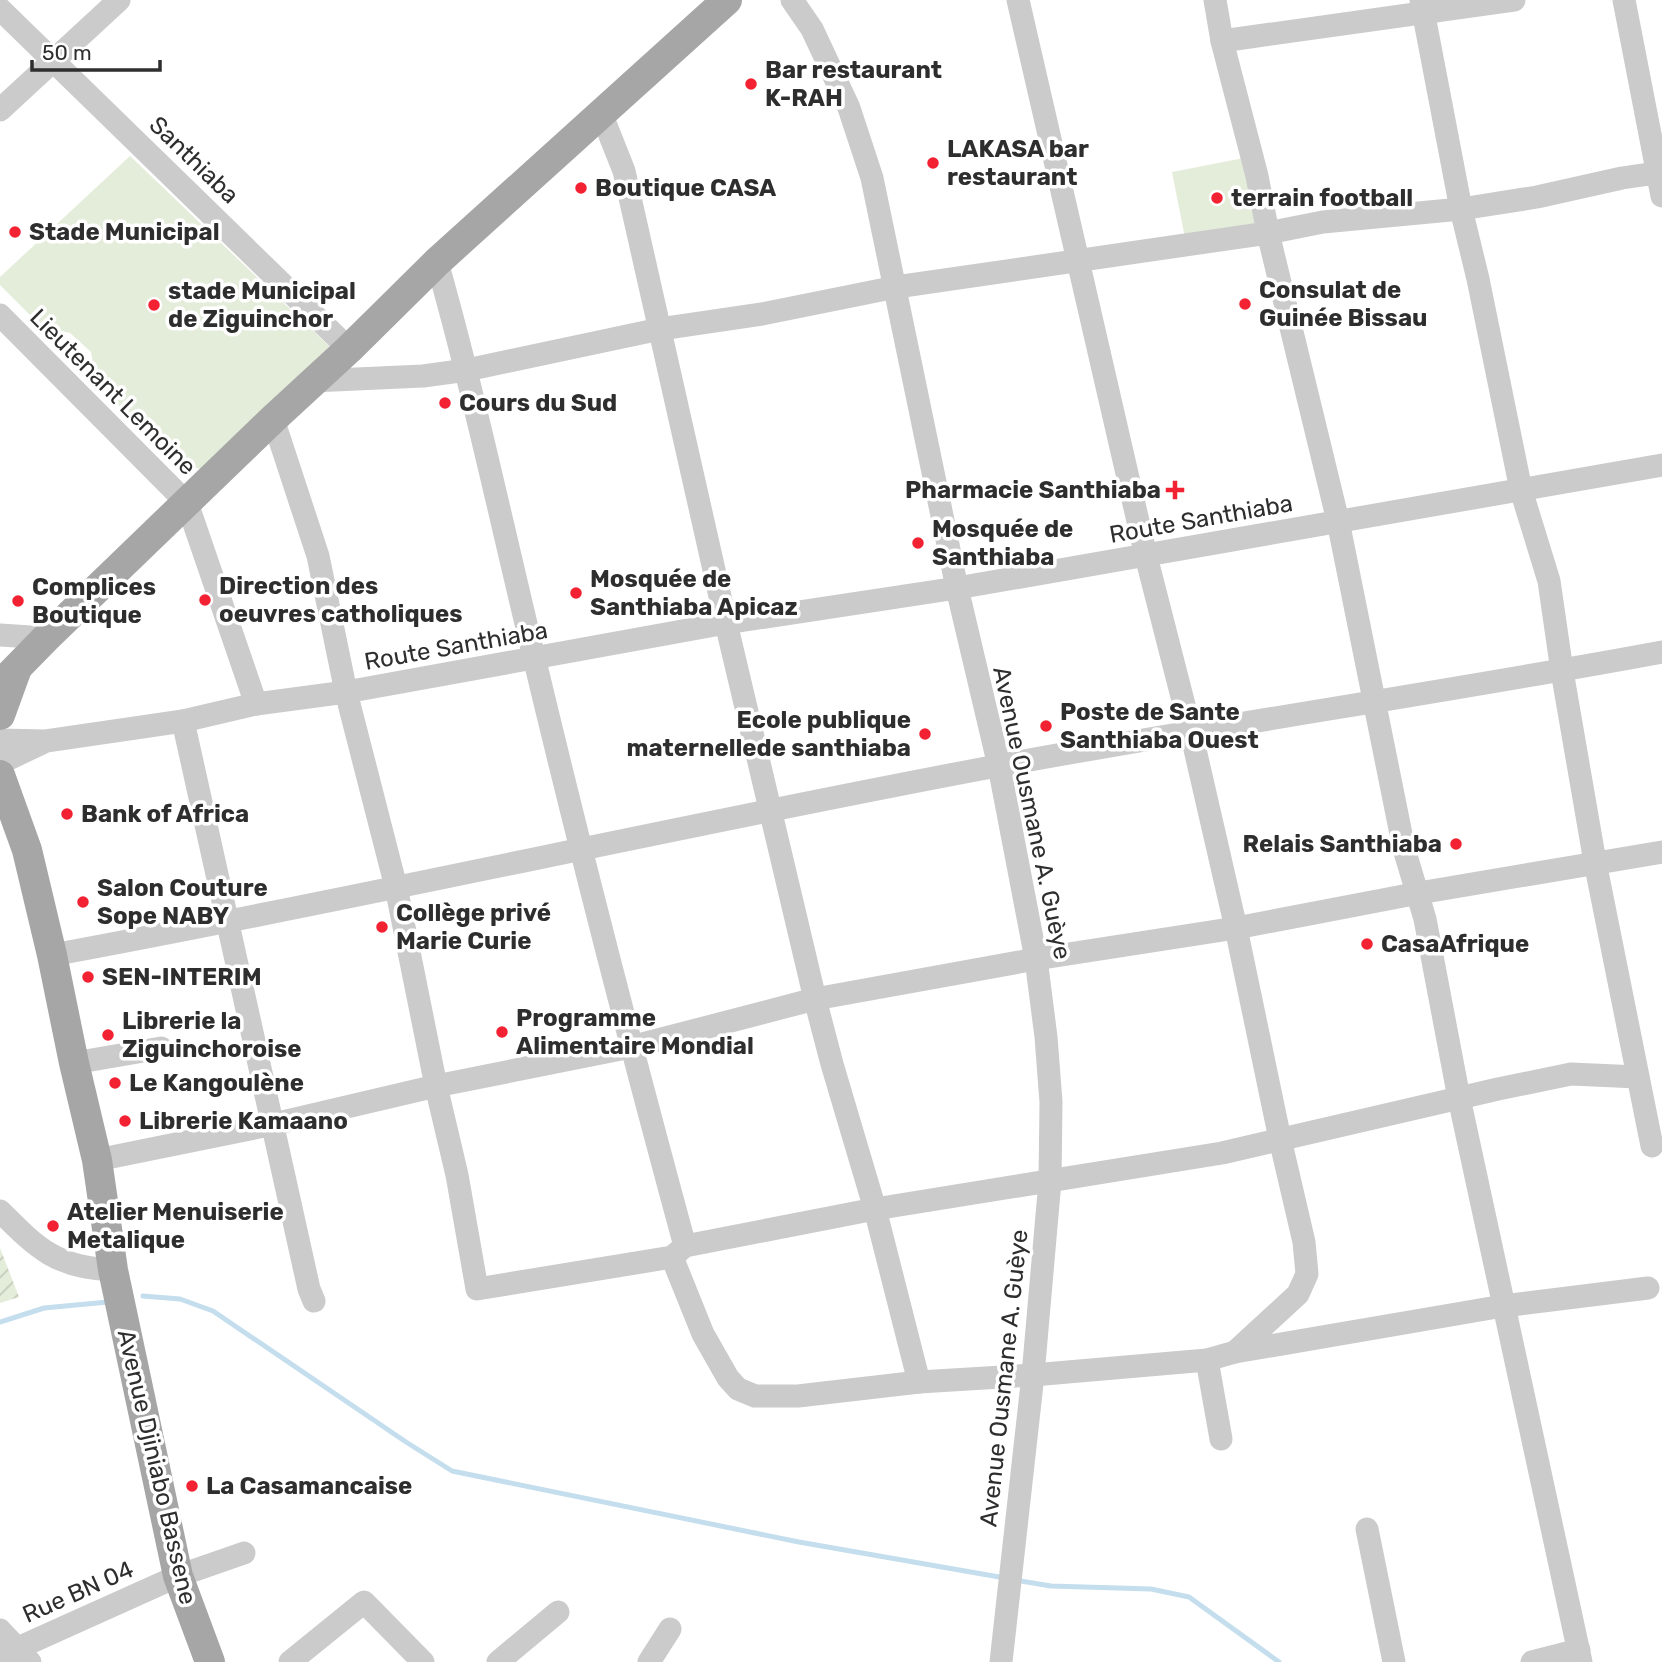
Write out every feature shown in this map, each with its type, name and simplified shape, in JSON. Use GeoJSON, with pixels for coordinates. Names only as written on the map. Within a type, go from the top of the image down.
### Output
{"type":"FeatureCollection","features":[{"type":"Feature","properties":{"kind":"main road"},"geometry":{"type":"LineString","coordinates":[[0,715],[8,678],[46,638],[437,262],[727,0]]}},
{"type":"Feature","properties":{"kind":"main road"},"geometry":{"type":"LineString","coordinates":[[0,753],[0,763]]}},
{"type":"Feature","properties":{"kind":"main road"},"geometry":{"type":"LineString","coordinates":[[0,775],[27,850]]}},
{"type":"Feature","properties":{"kind":"main road"},"geometry":{"type":"LineString","coordinates":[[0,814],[27,850]]}},
{"type":"Feature","properties":{"kind":"main road","name":"Avenue Djiniabo Bassene"},"geometry":{"type":"LineString","coordinates":[[27,850],[97,1160],[113,1270],[178,1576],[210,1662]]}},
{"type":"Feature","properties":{"kind":"street"},"geometry":{"type":"LineString","coordinates":[[0,110],[120,0]]}},
{"type":"Feature","properties":{"kind":"street","name":"Avenue Ousmane A. Guèye"},"geometry":{"type":"LineString","coordinates":[[792,0],[812,29],[849,108],[872,178],[957,588],[999,766],[1036,959],[1049,1067],[1050,1181],[1033,1375],[1001,1662]]}},
{"type":"Feature","properties":{"kind":"street"},"geometry":{"type":"LineString","coordinates":[[1018,0],[1146,556],[1191,732],[1304,1242],[1307,1274],[1298,1294],[1235,1352]]}},
{"type":"Feature","properties":{"kind":"street"},"geometry":{"type":"LineString","coordinates":[[1215,0],[1222,41],[1257,176],[1268,233],[1296,339],[1338,521],[1404,849],[1419,893],[1459,1098],[1580,1656],[1532,1662]]}},
{"type":"Feature","properties":{"kind":"street"},"geometry":{"type":"LineString","coordinates":[[1222,41],[1423,6],[1514,0]]}},
{"type":"Feature","properties":{"kind":"street"},"geometry":{"type":"LineString","coordinates":[[1624,0],[1660,173],[1662,196]]}},
{"type":"Feature","properties":{"kind":"street"},"geometry":{"type":"LineString","coordinates":[[1423,6],[1461,209],[1481,292],[1521,490],[1549,581],[1595,862],[1652,1146]]}},
{"type":"Feature","properties":{"kind":"street","name":"Santhiaba"},"geometry":{"type":"LineString","coordinates":[[0,9],[349,349]]}},
{"type":"Feature","properties":{"kind":"street"},"geometry":{"type":"LineString","coordinates":[[601,113],[624,171],[726,623],[815,999],[875,1209],[919,1382]]}},
{"type":"Feature","properties":{"kind":"street"},"geometry":{"type":"LineString","coordinates":[[312,381],[425,380],[660,329],[762,314],[896,288],[1268,233],[1323,222],[1461,209],[1660,173]]}},
{"type":"Feature","properties":{"kind":"street"},"geometry":{"type":"LineString","coordinates":[[437,262],[467,370],[534,659],[583,849],[679,1252],[703,1334],[728,1378],[738,1389],[755,1396],[798,1396],[919,1382],[1207,1360],[1235,1352],[1503,1306],[1648,1288]]}},
{"type":"Feature","properties":{"kind":"street","name":"Lieutenant Lemoine"},"geometry":{"type":"LineString","coordinates":[[0,315],[187,503],[256,704]]}},
{"type":"Feature","properties":{"kind":"street"},"geometry":{"type":"LineString","coordinates":[[273,419],[318,556],[346,692],[396,887],[436,1086],[457,1175],[477,1289],[679,1252],[875,1209],[1210,1155],[1572,1074],[1639,1077]]}},
{"type":"Feature","properties":{"kind":"street","name":"Route Santhiaba"},"geometry":{"type":"LineString","coordinates":[[46,741],[183,721],[256,704],[346,692],[726,623],[957,588],[1662,465]]}},
{"type":"Feature","properties":{"kind":"street"},"geometry":{"type":"LineString","coordinates":[[0,635],[46,638]]}},
{"type":"Feature","properties":{"kind":"street"},"geometry":{"type":"LineString","coordinates":[[52,955],[226,923],[770,810],[999,766],[1662,652]]}},
{"type":"Feature","properties":{"kind":"street"},"geometry":{"type":"LineString","coordinates":[[183,721],[226,923],[274,1124],[309,1289],[314,1301]]}},
{"type":"Feature","properties":{"kind":"street"},"geometry":{"type":"LineString","coordinates":[[0,740],[46,741]]}},
{"type":"Feature","properties":{"kind":"street"},"geometry":{"type":"LineString","coordinates":[[0,763],[46,741]]}},
{"type":"Feature","properties":{"kind":"street"},"geometry":{"type":"LineString","coordinates":[[97,1160],[274,1124],[436,1086],[631,1047],[815,999],[1662,852]]}},
{"type":"Feature","properties":{"kind":"street"},"geometry":{"type":"LineString","coordinates":[[74,1063],[161,1048]]}},
{"type":"Feature","properties":{"kind":"street"},"geometry":{"type":"LineString","coordinates":[[0,1211],[32,1243],[50,1256],[81,1267],[113,1270]]}},
{"type":"Feature","properties":{"kind":"street"},"geometry":{"type":"LineString","coordinates":[[1207,1360],[1221,1439]]}},
{"type":"Feature","properties":{"kind":"street"},"geometry":{"type":"LineString","coordinates":[[1367,1529],[1394,1662]]}},
{"type":"Feature","properties":{"kind":"street","name":"Rue BN 04"},"geometry":{"type":"LineString","coordinates":[[16,1656],[178,1576],[244,1553]]}},
{"type":"Feature","properties":{"kind":"street"},"geometry":{"type":"LineString","coordinates":[[290,1662],[364,1602],[423,1662]]}},
{"type":"Feature","properties":{"kind":"street"},"geometry":{"type":"LineString","coordinates":[[498,1662],[558,1612]]}},
{"type":"Feature","properties":{"kind":"street"},"geometry":{"type":"LineString","coordinates":[[649,1662],[670,1629]]}},
{"type":"Feature","properties":{"kind":"street"},"geometry":{"type":"LineString","coordinates":[[0,1630],[16,1656]]}},
{"type":"Feature","properties":{"kind":"green space","name":"stade Municipal de Ziguinchor"},"geometry":{"type":"Polygon","coordinates":[[[130,156],[330,347],[201,469],[182,465],[97,385],[91,352],[70,333],[41,326],[0,285],[0,277],[130,156]]]}},
{"type":"Feature","properties":{"kind":"green space","name":"terrain football"},"geometry":{"type":"Polygon","coordinates":[[[1249,157],[1261,223],[1185,238],[1172,172],[1249,157]]]}},
{"type":"Feature","properties":{"kind":"green space"},"geometry":{"type":"Polygon","coordinates":[[[0,1248],[19,1297],[0,1303],[0,1248]]]}},
{"type":"Feature","properties":{"kind":"waterway"},"geometry":{"type":"LineString","coordinates":[[143,1296],[180,1299],[213,1311],[452,1471],[799,1542],[1005,1578]]}},
{"type":"Feature","properties":{"kind":"waterway"},"geometry":{"type":"LineString","coordinates":[[0,1322],[44,1308],[108,1302]]}},
{"type":"Feature","properties":{"kind":"waterway"},"geometry":{"type":"LineString","coordinates":[[1014,1580],[1051,1586],[1151,1589],[1189,1597],[1279,1662]]}},
{"type":"Feature","properties":{"kind":"place","name":"Bar restaurant K-RAH"},"geometry":{"type":"Point","coordinates":[751,84]}},
{"type":"Feature","properties":{"kind":"place","name":"LAKASA bar restaurant"},"geometry":{"type":"Point","coordinates":[933,163]}},
{"type":"Feature","properties":{"kind":"place","name":"Boutique CASA"},"geometry":{"type":"Point","coordinates":[581,188]}},
{"type":"Feature","properties":{"kind":"place","name":"terrain football"},"geometry":{"type":"Point","coordinates":[1217,198]}},
{"type":"Feature","properties":{"kind":"place","name":"Stade Municipal"},"geometry":{"type":"Point","coordinates":[15,232]}},
{"type":"Feature","properties":{"kind":"place","name":"Consulat de Guinée Bissau"},"geometry":{"type":"Point","coordinates":[1245,304]}},
{"type":"Feature","properties":{"kind":"place","name":"stade Municipal de Ziguinchor"},"geometry":{"type":"Point","coordinates":[154,305]}},
{"type":"Feature","properties":{"kind":"place","name":"Cours du Sud"},"geometry":{"type":"Point","coordinates":[445,403]}},
{"type":"Feature","properties":{"kind":"place","name":"Pharmacie Santhiaba"},"geometry":{"type":"Point","coordinates":[1175,490]}},
{"type":"Feature","properties":{"kind":"place","name":"Mosquée de Santhiaba"},"geometry":{"type":"Point","coordinates":[918,543]}},
{"type":"Feature","properties":{"kind":"place","name":"Mosquée de Santhiaba Apicaz"},"geometry":{"type":"Point","coordinates":[576,593]}},
{"type":"Feature","properties":{"kind":"place","name":"Direction des oeuvres catholiques"},"geometry":{"type":"Point","coordinates":[205,600]}},
{"type":"Feature","properties":{"kind":"place","name":"Complices Boutique"},"geometry":{"type":"Point","coordinates":[18,601]}},
{"type":"Feature","properties":{"kind":"place","name":"Poste de Sante Santhiaba Ouest"},"geometry":{"type":"Point","coordinates":[1046,726]}},
{"type":"Feature","properties":{"kind":"place","name":"Ecole publique maternellede santhiaba"},"geometry":{"type":"Point","coordinates":[925,734]}},
{"type":"Feature","properties":{"kind":"place","name":"Bank of Africa"},"geometry":{"type":"Point","coordinates":[67,814]}},
{"type":"Feature","properties":{"kind":"place","name":"Relais Santhiaba"},"geometry":{"type":"Point","coordinates":[1456,844]}},
{"type":"Feature","properties":{"kind":"place","name":"Salon Couture Sope NABY"},"geometry":{"type":"Point","coordinates":[83,902]}},
{"type":"Feature","properties":{"kind":"place","name":"Collège privé Marie Curie"},"geometry":{"type":"Point","coordinates":[382,927]}},
{"type":"Feature","properties":{"kind":"place","name":"CasaAfrique"},"geometry":{"type":"Point","coordinates":[1367,944]}},
{"type":"Feature","properties":{"kind":"place","name":"SEN-INTERIM"},"geometry":{"type":"Point","coordinates":[88,977]}},
{"type":"Feature","properties":{"kind":"place","name":"Programme Alimentaire Mondial"},"geometry":{"type":"Point","coordinates":[502,1032]}},
{"type":"Feature","properties":{"kind":"place","name":"Librerie la Ziguinchoroise"},"geometry":{"type":"Point","coordinates":[108,1035]}},
{"type":"Feature","properties":{"kind":"place","name":"Le Kangoulène"},"geometry":{"type":"Point","coordinates":[115,1083]}},
{"type":"Feature","properties":{"kind":"place","name":"Librerie Kamaano"},"geometry":{"type":"Point","coordinates":[125,1121]}},
{"type":"Feature","properties":{"kind":"place","name":"Atelier Menuiserie Metalique"},"geometry":{"type":"Point","coordinates":[53,1226]}},
{"type":"Feature","properties":{"kind":"place","name":"La Casamancaise"},"geometry":{"type":"Point","coordinates":[192,1486]}}]}
